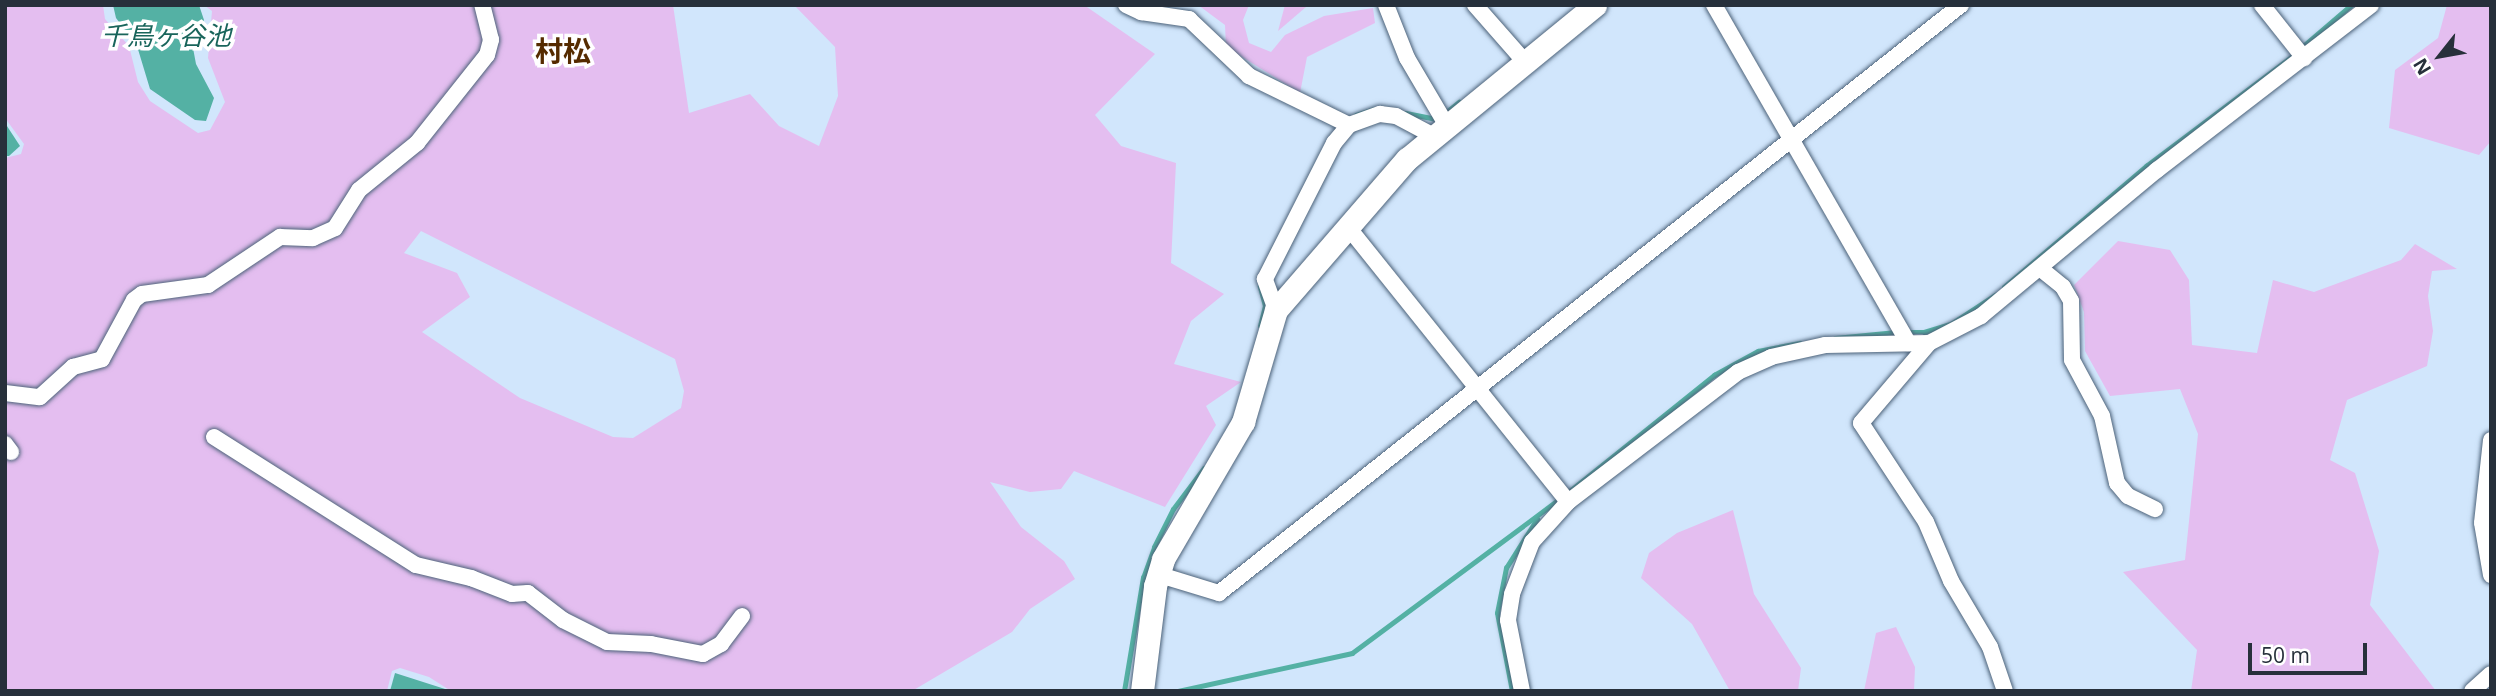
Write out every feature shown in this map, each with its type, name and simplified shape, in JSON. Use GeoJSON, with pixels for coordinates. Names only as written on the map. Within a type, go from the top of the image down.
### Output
{"type":"FeatureCollection","features":[{"type":"Feature","properties":{"kind":"street"},"geometry":{"type":"LineString","coordinates":[[5,393],[40,397],[73,367],[102,359],[134,300],[142,294],[208,285],[280,237],[313,237],[335,229],[359,190],[417,143],[487,55],[491,40],[482,5]]}},
{"type":"Feature","properties":{"kind":"street"},"geometry":{"type":"LineString","coordinates":[[1126,5],[1141,12],[1189,19],[1249,76],[1349,125]]}},
{"type":"Feature","properties":{"kind":"street"},"geometry":{"type":"LineString","coordinates":[[1386,5],[1440,131]]}},
{"type":"Feature","properties":{"kind":"street"},"geometry":{"type":"LineString","coordinates":[[1475,5],[1525,62]]}},
{"type":"Feature","properties":{"kind":"street"},"geometry":{"type":"LineString","coordinates":[[1142,691],[1145,645],[1160,575],[1188,511],[1222,462],[1249,408],[1276,310],[1381,185],[1440,131],[1595,5]]}},
{"type":"Feature","properties":{"kind":"street"},"geometry":{"type":"LineString","coordinates":[[1714,5],[1908,343]]}},
{"type":"Feature","properties":{"kind":"street"},"geometry":{"type":"LineString","coordinates":[[1160,575],[1219,593],[1961,5]]}},
{"type":"Feature","properties":{"kind":"street"},"geometry":{"type":"LineString","coordinates":[[2262,5],[2304,58]]}},
{"type":"Feature","properties":{"kind":"street"},"geometry":{"type":"LineString","coordinates":[[2005,691],[1990,647],[1951,581],[1926,522],[1861,423],[1929,343],[1981,316],[2041,269],[2157,170],[2371,5]]}},
{"type":"Feature","properties":{"kind":"street"},"geometry":{"type":"LineString","coordinates":[[1276,310],[1265,279],[1334,143],[1349,125],[1380,114],[1396,116],[1440,131]]}},
{"type":"Feature","properties":{"kind":"street"},"geometry":{"type":"LineString","coordinates":[[1348,227],[1568,502]]}},
{"type":"Feature","properties":{"kind":"street"},"geometry":{"type":"LineString","coordinates":[[2041,269],[2063,287],[2071,301],[2072,360],[2102,416],[2117,483],[2128,496],[2155,509]]}},
{"type":"Feature","properties":{"kind":"street"},"geometry":{"type":"LineString","coordinates":[[1522,691],[1508,620],[1512,594],[1532,542],[1568,502],[1738,372],[1771,357],[1825,345],[1929,343]]}},
{"type":"Feature","properties":{"kind":"street"},"geometry":{"type":"LineString","coordinates":[[214,437],[416,565],[471,578],[512,594],[528,593],[563,620],[607,642],[703,654],[721,644],[742,616]]}},
{"type":"Feature","properties":{"kind":"street"},"geometry":{"type":"LineString","coordinates":[[2491,440],[2482,523],[2491,575]]}},
{"type":"Feature","properties":{"kind":"street"},"geometry":{"type":"LineString","coordinates":[[2472,691],[2491,674]]}},
{"type":"Feature","properties":{"kind":"shaded area"},"geometry":{"type":"Polygon","coordinates":[[[5,5],[103,5],[105,19],[129,46],[138,82],[150,101],[198,133],[210,130],[225,102],[208,58],[212,11],[204,5],[673,5],[689,113],[750,94],[779,126],[819,146],[838,96],[835,47],[794,5],[1084,5],[1155,54],[1095,115],[1121,146],[1176,163],[1171,263],[1224,294],[1191,321],[1174,364],[1241,382],[1206,406],[1216,425],[1165,507],[1074,471],[1061,489],[1030,492],[990,482],[1021,527],[1064,561],[1075,579],[1030,609],[1012,632],[912,691],[451,691],[429,677],[400,668],[392,671],[387,691],[5,691],[5,158],[21,154],[24,144],[5,118],[5,5]],[[421,231],[404,253],[457,273],[470,297],[422,332],[520,398],[613,437],[633,438],[681,408],[684,391],[675,359],[421,231]]]}},
{"type":"Feature","properties":{"kind":"shaded area"},"geometry":{"type":"Polygon","coordinates":[[[1198,5],[1249,5],[1243,20],[1249,43],[1271,52],[1285,35],[1324,16],[1373,8],[1375,23],[1307,57],[1300,93],[1226,47],[1225,25],[1198,5]]]}},
{"type":"Feature","properties":{"kind":"shaded area"},"geometry":{"type":"Polygon","coordinates":[[[1285,5],[1306,7],[1278,31],[1285,5]]]}},
{"type":"Feature","properties":{"kind":"shaded area"},"geometry":{"type":"Polygon","coordinates":[[[2447,5],[2491,5],[2491,141],[2479,155],[2389,128],[2395,70],[2438,38],[2447,5]]]}},
{"type":"Feature","properties":{"kind":"shaded area"},"geometry":{"type":"Polygon","coordinates":[[[2118,241],[2170,250],[2189,280],[2192,345],[2257,353],[2273,280],[2314,292],[2401,260],[2415,244],[2457,269],[2432,271],[2428,296],[2433,331],[2427,366],[2347,400],[2330,460],[2355,473],[2379,551],[2370,605],[2436,691],[2191,691],[2197,650],[2123,572],[2185,560],[2198,434],[2180,389],[2110,396],[2085,351],[2084,312],[2074,285],[2118,241]]]}},
{"type":"Feature","properties":{"kind":"shaded area"},"geometry":{"type":"Polygon","coordinates":[[[1733,510],[1754,594],[1801,668],[1798,691],[1730,691],[1692,624],[1641,578],[1649,553],[1677,533],[1733,510]]]}},
{"type":"Feature","properties":{"kind":"shaded area"},"geometry":{"type":"Polygon","coordinates":[[[1896,627],[1915,667],[1914,691],[1864,691],[1876,633],[1896,627]]]}},
{"type":"Feature","properties":{"kind":"water","name":"千鳥ヶ谷池"},"geometry":{"type":"Polygon","coordinates":[[[113,5],[199,5],[204,20],[193,48],[196,64],[214,98],[206,121],[195,120],[150,89],[137,46],[116,18],[113,5]]]}},
{"type":"Feature","properties":{"kind":"water"},"geometry":{"type":"Polygon","coordinates":[[[5,123],[20,146],[9,156],[5,156],[5,123]]]}},
{"type":"Feature","properties":{"kind":"water"},"geometry":{"type":"Polygon","coordinates":[[[395,673],[445,689],[447,691],[390,691],[395,673]]]}},
{"type":"Feature","properties":{"kind":"waterway"},"geometry":{"type":"LineString","coordinates":[[2301,48],[2351,5]]}},
{"type":"Feature","properties":{"kind":"waterway"},"geometry":{"type":"LineString","coordinates":[[2004,287],[2146,166],[2295,54]]}},
{"type":"Feature","properties":{"kind":"waterway"},"geometry":{"type":"LineString","coordinates":[[1444,114],[1459,102]]}},
{"type":"Feature","properties":{"kind":"waterway"},"geometry":{"type":"LineString","coordinates":[[1356,115],[1374,109]]}},
{"type":"Feature","properties":{"kind":"waterway"},"geometry":{"type":"LineString","coordinates":[[1406,113],[1437,119]]}},
{"type":"Feature","properties":{"kind":"waterway"},"geometry":{"type":"LineString","coordinates":[[1260,287],[1265,306],[1260,326]]}},
{"type":"Feature","properties":{"kind":"waterway"},"geometry":{"type":"LineString","coordinates":[[1905,332],[1924,332],[1951,324],[1995,295]]}},
{"type":"Feature","properties":{"kind":"waterway"},"geometry":{"type":"LineString","coordinates":[[1835,338],[1896,332]]}},
{"type":"Feature","properties":{"kind":"waterway"},"geometry":{"type":"LineString","coordinates":[[1566,494],[1714,375],[1758,351],[1799,343]]}},
{"type":"Feature","properties":{"kind":"waterway"},"geometry":{"type":"LineString","coordinates":[[1124,691],[1143,578],[1154,547],[1173,509],[1204,468]]}},
{"type":"Feature","properties":{"kind":"waterway"},"geometry":{"type":"LineString","coordinates":[[1178,691],[1352,653],[1559,499]]}},
{"type":"Feature","properties":{"kind":"waterway"},"geometry":{"type":"LineString","coordinates":[[1512,691],[1497,613],[1506,568],[1537,519]]}},
{"type":"Feature","properties":{"kind":"district","name":"村松"},"geometry":{"type":"Point","coordinates":[563,50]}}]}
